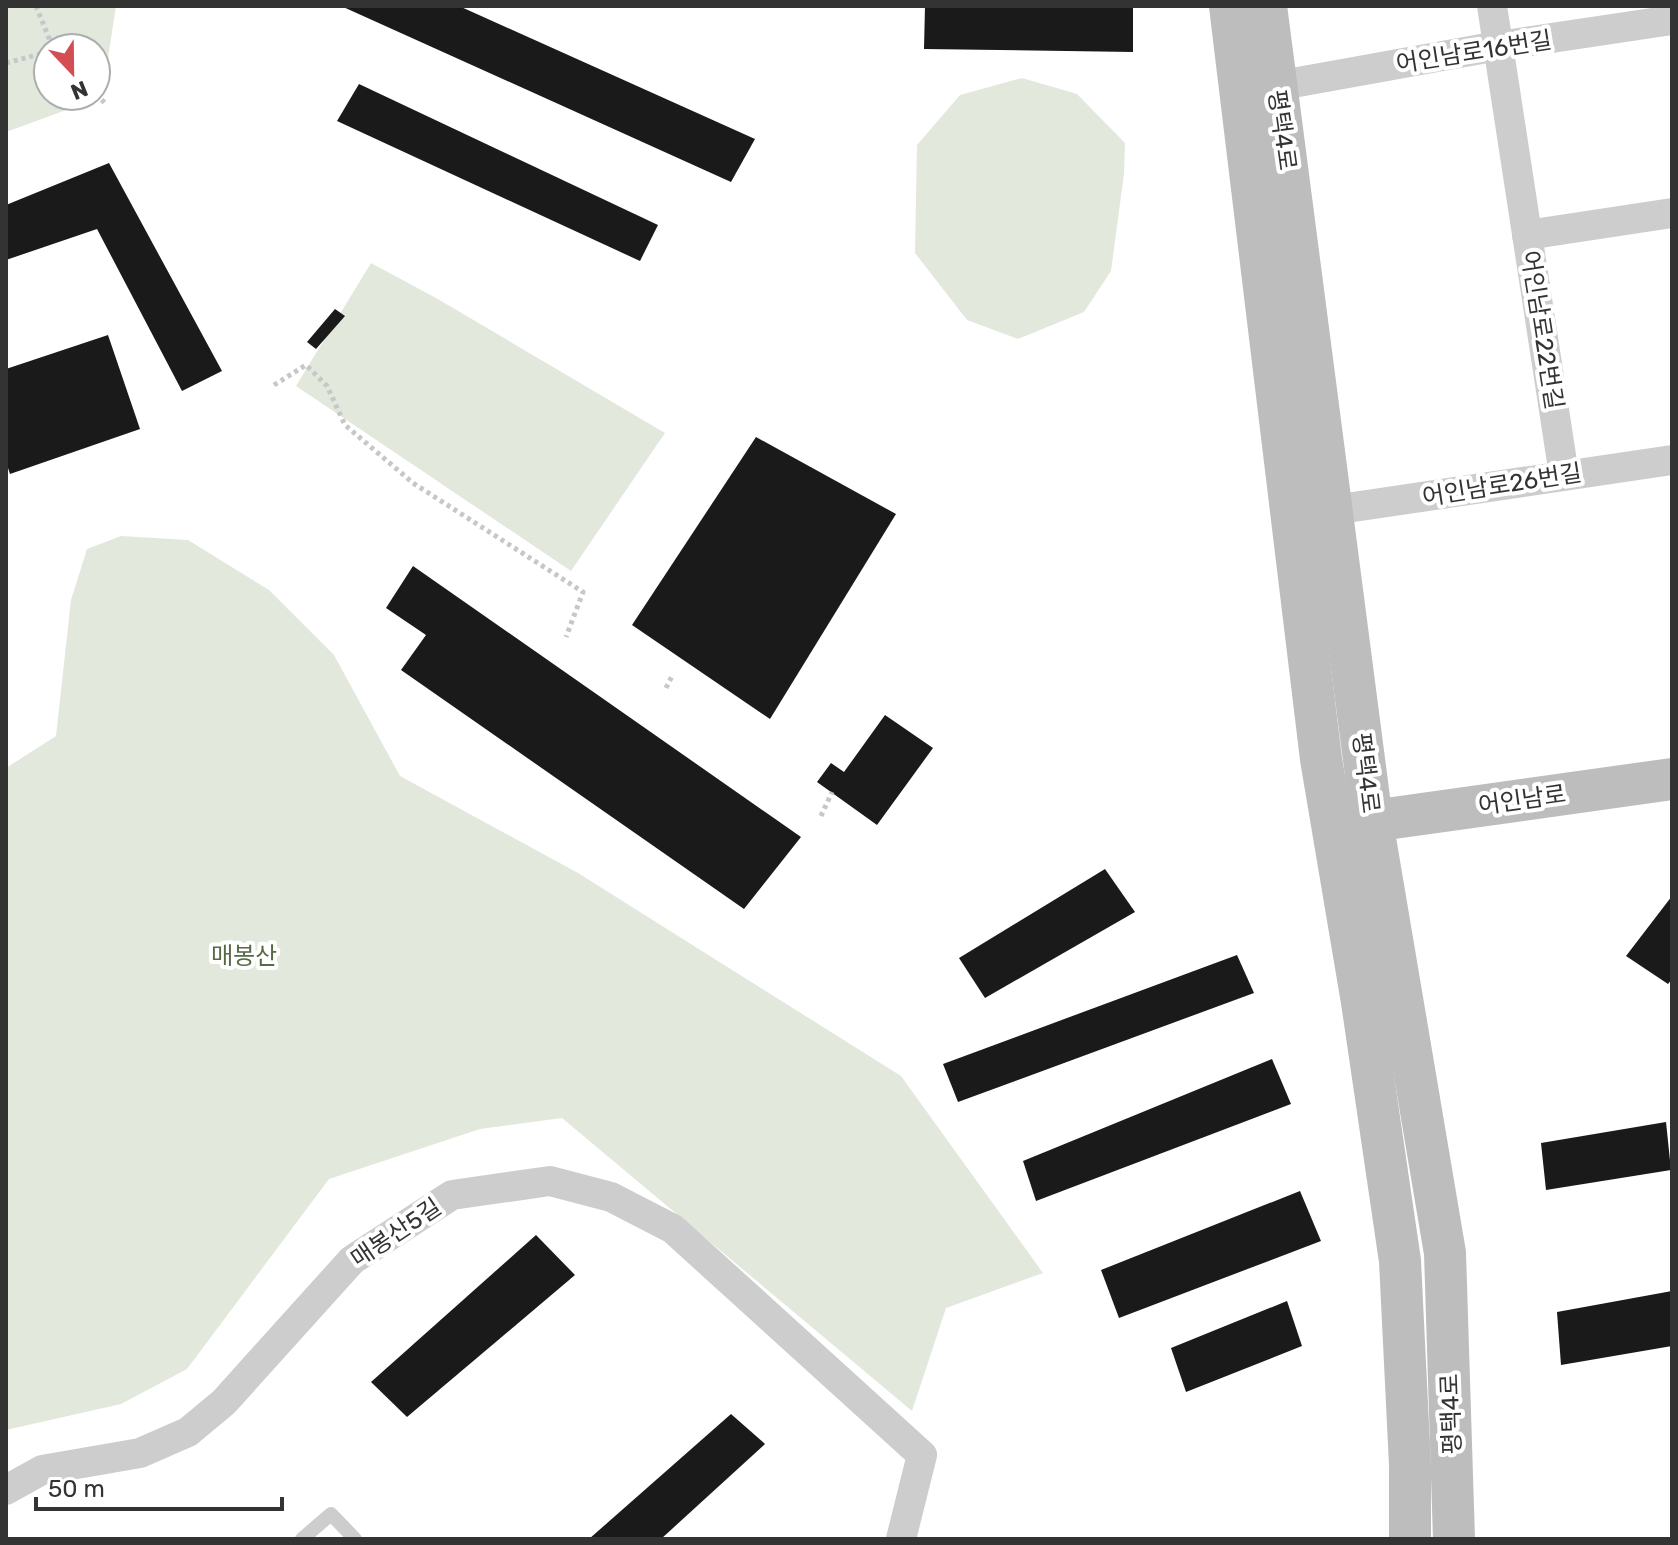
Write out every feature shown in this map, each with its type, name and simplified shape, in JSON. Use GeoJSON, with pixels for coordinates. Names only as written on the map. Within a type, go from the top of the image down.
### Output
{"type":"FeatureCollection","features":[{"type":"Feature","properties":{"kind":"street","name":"평택4로"},"geometry":{"type":"LineString","coordinates":[[1230,6],[1321,759],[1362,1002],[1400,1261],[1410,1465],[1410,1539]]}},
{"type":"Feature","properties":{"kind":"street","name":"평택4로"},"geometry":{"type":"LineString","coordinates":[[1266,6],[1372,821],[1445,1253],[1454,1539]]}},
{"type":"Feature","properties":{"kind":"street"},"geometry":{"type":"LineString","coordinates":[[1492,6],[1527,235]]}},
{"type":"Feature","properties":{"kind":"street","name":"어인남로16번길"},"geometry":{"type":"LineString","coordinates":[[1276,86],[1666,16]]}},
{"type":"Feature","properties":{"kind":"street","name":"어인남로22번길"},"geometry":{"type":"LineString","coordinates":[[1564,475],[1527,235],[1672,213]]}},
{"type":"Feature","properties":{"kind":"street","name":"어인남로26번길"},"geometry":{"type":"LineString","coordinates":[[1333,510],[1672,460]]}},
{"type":"Feature","properties":{"kind":"street","name":"어인남로"},"geometry":{"type":"LineString","coordinates":[[1372,821],[1672,779]]}},
{"type":"Feature","properties":{"kind":"street","name":"매봉산5길"},"geometry":{"type":"LineString","coordinates":[[6,1490],[42,1470],[140,1453],[188,1432],[224,1402],[352,1260],[452,1195],[550,1181],[611,1197],[673,1229],[922,1455],[901,1539]]}},
{"type":"Feature","properties":{"kind":"lane"},"geometry":{"type":"LineString","coordinates":[[302,1539],[331,1514],[355,1539]]}},
{"type":"Feature","properties":{"kind":"path"},"geometry":{"type":"LineString","coordinates":[[36,6],[47,32]]}},
{"type":"Feature","properties":{"kind":"path"},"geometry":{"type":"LineString","coordinates":[[6,63],[32,56]]}},
{"type":"Feature","properties":{"kind":"path"},"geometry":{"type":"LineString","coordinates":[[274,385],[306,365],[327,386],[345,425],[413,483],[583,592],[566,637]]}},
{"type":"Feature","properties":{"kind":"path"},"geometry":{"type":"LineString","coordinates":[[666,688],[672,676]]}},
{"type":"Feature","properties":{"kind":"path"},"geometry":{"type":"LineString","coordinates":[[821,816],[832,792]]}},
{"type":"Feature","properties":{"kind":"green space"},"geometry":{"type":"Polygon","coordinates":[[[6,6],[116,6],[112,32],[32,32],[32,112],[61,112],[6,132],[6,6]]]}},
{"type":"Feature","properties":{"kind":"green space"},"geometry":{"type":"Polygon","coordinates":[[[1022,78],[1077,94],[1125,143],[1111,271],[1084,312],[1018,339],[967,320],[915,253],[917,145],[960,95],[1022,78]]]}},
{"type":"Feature","properties":{"kind":"green space"},"geometry":{"type":"Polygon","coordinates":[[[371,263],[665,433],[571,571],[296,386],[371,263]]]}},
{"type":"Feature","properties":{"kind":"green space","name":"매봉산"},"geometry":{"type":"Polygon","coordinates":[[[121,536],[188,540],[269,590],[334,655],[400,776],[578,873],[901,1076],[1043,1273],[946,1308],[912,1411],[562,1118],[480,1129],[329,1179],[187,1369],[121,1404],[6,1430],[6,768],[56,736],[71,600],[87,549],[121,536]]]}},
{"type":"Feature","properties":{"kind":"building"},"geometry":{"type":"Polygon","coordinates":[[[341,6],[459,6],[755,139],[731,182],[341,6]]]}},
{"type":"Feature","properties":{"kind":"building"},"geometry":{"type":"Polygon","coordinates":[[[925,6],[1133,6],[1133,52],[924,49],[925,6]]]}},
{"type":"Feature","properties":{"kind":"building"},"geometry":{"type":"Polygon","coordinates":[[[359,84],[658,225],[640,261],[337,121],[359,84]]]}},
{"type":"Feature","properties":{"kind":"building"},"geometry":{"type":"Polygon","coordinates":[[[109,163],[222,371],[182,391],[97,229],[6,260],[6,205],[109,163]]]}},
{"type":"Feature","properties":{"kind":"building"},"geometry":{"type":"Polygon","coordinates":[[[335,309],[345,316],[316,349],[307,342],[335,309]]]}},
{"type":"Feature","properties":{"kind":"building"},"geometry":{"type":"Polygon","coordinates":[[[108,335],[140,429],[10,474],[6,462],[6,369],[108,335]]]}},
{"type":"Feature","properties":{"kind":"building"},"geometry":{"type":"Polygon","coordinates":[[[756,437],[896,514],[770,719],[632,625],[756,437]]]}},
{"type":"Feature","properties":{"kind":"building"},"geometry":{"type":"Polygon","coordinates":[[[413,566],[801,837],[744,909],[401,670],[426,635],[386,608],[413,566]]]}},
{"type":"Feature","properties":{"kind":"building"},"geometry":{"type":"Polygon","coordinates":[[[885,715],[933,748],[877,825],[817,782],[831,763],[844,772],[885,715]]]}},
{"type":"Feature","properties":{"kind":"building"},"geometry":{"type":"Polygon","coordinates":[[[1105,869],[1135,912],[985,998],[959,958],[1105,869]]]}},
{"type":"Feature","properties":{"kind":"building"},"geometry":{"type":"Polygon","coordinates":[[[1672,896],[1672,979],[1668,984],[1626,956],[1672,896]]]}},
{"type":"Feature","properties":{"kind":"building"},"geometry":{"type":"Polygon","coordinates":[[[1237,955],[1254,993],[958,1102],[943,1064],[1237,955]]]}},
{"type":"Feature","properties":{"kind":"building"},"geometry":{"type":"Polygon","coordinates":[[[1272,1059],[1291,1104],[1036,1201],[1023,1161],[1272,1059]]]}},
{"type":"Feature","properties":{"kind":"building"},"geometry":{"type":"Polygon","coordinates":[[[1666,1122],[1671,1170],[1546,1190],[1541,1143],[1666,1122]]]}},
{"type":"Feature","properties":{"kind":"building"},"geometry":{"type":"Polygon","coordinates":[[[1300,1191],[1321,1241],[1119,1318],[1101,1270],[1300,1191]]]}},
{"type":"Feature","properties":{"kind":"building"},"geometry":{"type":"Polygon","coordinates":[[[536,1235],[575,1275],[407,1417],[371,1382],[536,1235]]]}},
{"type":"Feature","properties":{"kind":"building"},"geometry":{"type":"Polygon","coordinates":[[[1672,1291],[1672,1346],[1561,1365],[1557,1312],[1672,1291]]]}},
{"type":"Feature","properties":{"kind":"building"},"geometry":{"type":"Polygon","coordinates":[[[1287,1301],[1302,1346],[1186,1392],[1171,1348],[1287,1301]]]}},
{"type":"Feature","properties":{"kind":"building"},"geometry":{"type":"Polygon","coordinates":[[[731,1414],[765,1444],[661,1539],[589,1539],[731,1414]]]}}]}
